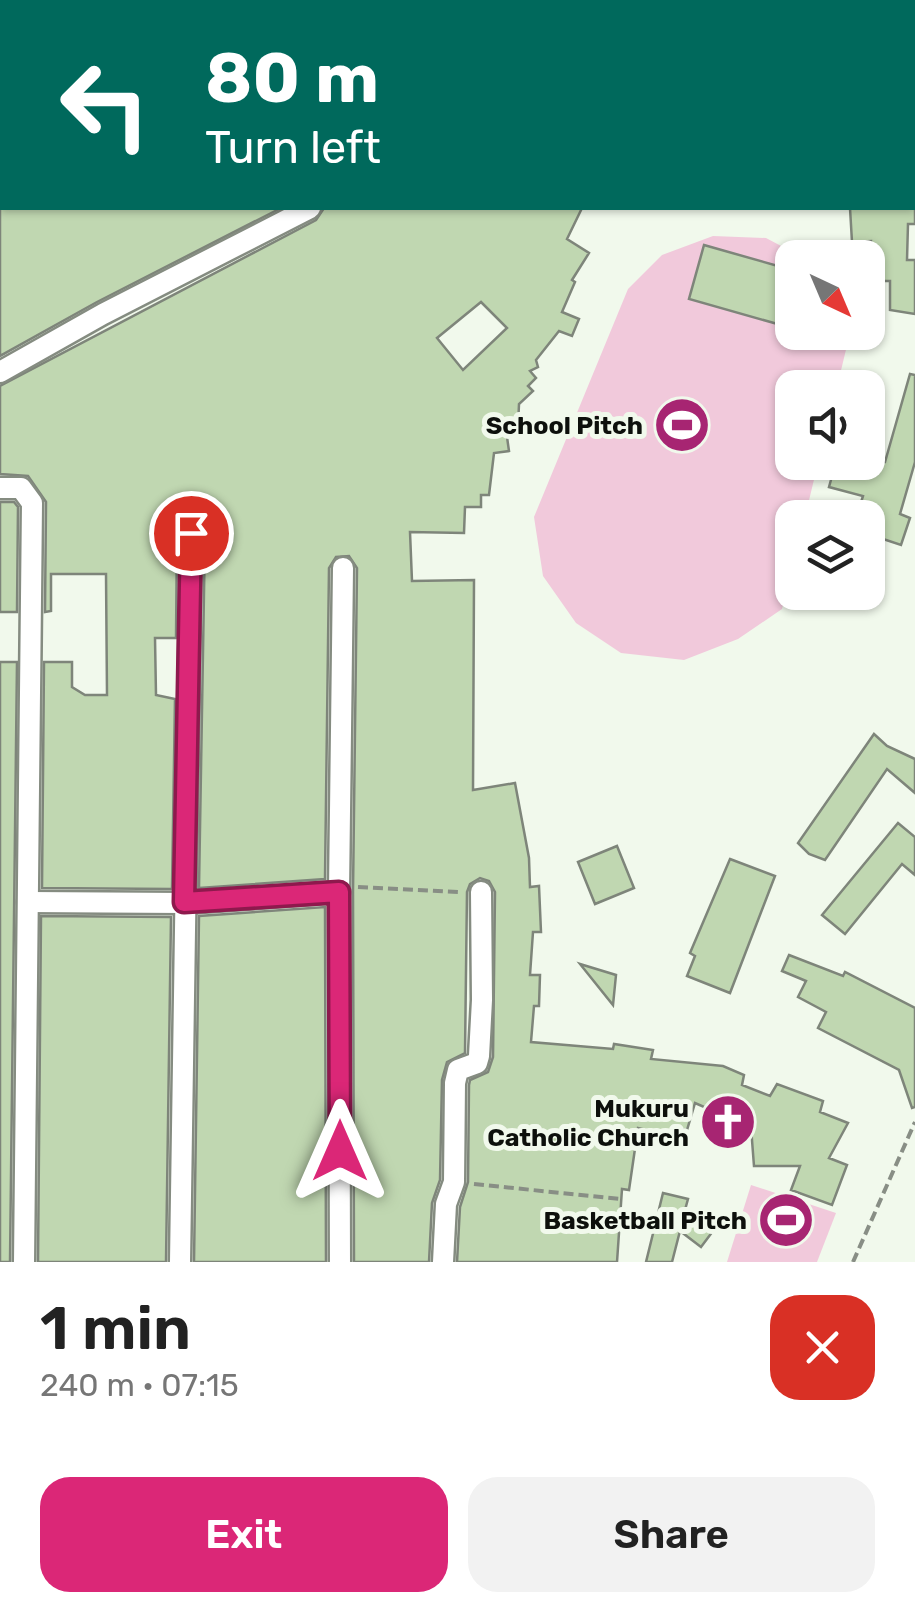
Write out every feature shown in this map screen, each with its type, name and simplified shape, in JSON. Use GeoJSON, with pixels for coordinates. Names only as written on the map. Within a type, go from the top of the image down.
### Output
{"type":"FeatureCollection","features":[{"type":"Feature","properties":{"kind":"street"},"geometry":{"type":"LineString","coordinates":[[0,372],[306,210]]}},
{"type":"Feature","properties":{"kind":"street"},"geometry":{"type":"LineString","coordinates":[[0,488],[21,488],[32,503],[24,1262]]}},
{"type":"Feature","properties":{"kind":"street"},"geometry":{"type":"LineString","coordinates":[[180,1262],[191,533]]}},
{"type":"Feature","properties":{"kind":"street"},"geometry":{"type":"LineString","coordinates":[[340,1262],[349,889],[343,568]]}},
{"type":"Feature","properties":{"kind":"street"},"geometry":{"type":"LineString","coordinates":[[28,902],[184,902],[349,889]]}},
{"type":"Feature","properties":{"kind":"street"},"geometry":{"type":"LineString","coordinates":[[443,1262],[446,1204],[454,1182],[455,1083],[458,1070],[477,1063],[478,1056],[481,892]]}},
{"type":"Feature","properties":{"kind":"path"},"geometry":{"type":"LineString","coordinates":[[349,889],[481,892]]}},
{"type":"Feature","properties":{"kind":"path"},"geometry":{"type":"LineString","coordinates":[[852,1262],[915,1122]]}},
{"type":"Feature","properties":{"kind":"path"},"geometry":{"type":"LineString","coordinates":[[454,1182],[620,1199]]}},
{"type":"Feature","properties":{"kind":"shaded area","name":"School Pitch"},"geometry":{"type":"Polygon","coordinates":[[[713,236],[766,238],[775,243],[775,350],[846,350],[841,370],[775,370],[775,480],[814,480],[809,500],[775,500],[775,610],[781,610],[738,639],[684,660],[621,653],[576,623],[543,576],[534,517],[628,289],[662,255],[713,236]]]}},
{"type":"Feature","properties":{"kind":"shaded area","name":"Basketball Pitch"},"geometry":{"type":"Polygon","coordinates":[[[751,1185],[836,1213],[817,1262],[727,1262],[751,1185]]]}},
{"type":"Feature","properties":{"kind":"building"},"geometry":{"type":"Polygon","coordinates":[[[0,210],[277,210],[97,302],[0,356],[0,210]]]}},
{"type":"Feature","properties":{"kind":"building"},"geometry":{"type":"Polygon","coordinates":[[[323,210],[581,210],[567,239],[589,253],[572,280],[575,282],[562,312],[579,319],[572,336],[559,331],[536,360],[538,367],[530,371],[536,378],[528,386],[533,391],[519,404],[518,427],[506,430],[509,451],[494,453],[489,495],[481,495],[481,507],[465,507],[464,533],[410,532],[412,581],[474,580],[473,790],[515,783],[529,858],[530,887],[539,886],[541,932],[533,932],[530,975],[540,975],[539,1006],[534,1006],[531,1042],[613,1049],[614,1044],[653,1050],[651,1059],[723,1066],[744,1075],[742,1085],[770,1096],[777,1084],[823,1101],[820,1112],[848,1123],[829,1158],[847,1165],[832,1205],[791,1190],[800,1166],[754,1166],[751,1127],[695,1103],[687,1130],[681,1129],[679,1138],[638,1128],[629,1190],[622,1189],[617,1262],[457,1262],[460,1207],[468,1182],[469,1085],[470,1080],[488,1072],[493,1057],[495,892],[489,881],[480,878],[470,884],[467,892],[465,1053],[447,1062],[442,1080],[440,1180],[432,1203],[429,1262],[354,1262],[357,568],[349,556],[336,557],[329,568],[325,879],[199,888],[205,533],[199,522],[190,519],[180,525],[177,533],[176,638],[155,638],[156,695],[175,699],[172,889],[42,888],[44,662],[72,662],[72,687],[85,695],[107,695],[106,574],[51,574],[51,611],[45,612],[46,502],[28,476],[0,474],[0,386],[316,220],[323,210]],[[481,302],[437,338],[463,370],[507,328],[481,302]]]}},
{"type":"Feature","properties":{"kind":"building"},"geometry":{"type":"Polygon","coordinates":[[[850,210],[915,210],[915,224],[908,224],[907,260],[915,260],[915,314],[890,310],[890,281],[885,281],[885,240],[852,240],[850,210]]]}},
{"type":"Feature","properties":{"kind":"building"},"geometry":{"type":"Polygon","coordinates":[[[704,245],[775,265],[775,323],[689,299],[704,245]]]}},
{"type":"Feature","properties":{"kind":"building"},"geometry":{"type":"Polygon","coordinates":[[[910,374],[915,375],[915,462],[900,514],[910,518],[901,545],[885,540],[885,500],[862,500],[863,496],[829,487],[831,480],[885,480],[885,462],[910,374]]]}},
{"type":"Feature","properties":{"kind":"building"},"geometry":{"type":"Polygon","coordinates":[[[0,502],[14,502],[18,507],[17,612],[0,612],[0,502]]]}},
{"type":"Feature","properties":{"kind":"building"},"geometry":{"type":"Polygon","coordinates":[[[0,662],[17,662],[10,1262],[0,1262],[0,662]]]}},
{"type":"Feature","properties":{"kind":"building"},"geometry":{"type":"Polygon","coordinates":[[[874,734],[887,746],[915,759],[915,793],[887,769],[825,860],[809,854],[798,843],[874,734]]]}},
{"type":"Feature","properties":{"kind":"building"},"geometry":{"type":"Polygon","coordinates":[[[898,823],[915,837],[915,875],[902,864],[845,934],[822,915],[898,823]]]}},
{"type":"Feature","properties":{"kind":"building"},"geometry":{"type":"Polygon","coordinates":[[[617,846],[634,888],[595,904],[578,862],[617,846]]]}},
{"type":"Feature","properties":{"kind":"building"},"geometry":{"type":"Polygon","coordinates":[[[730,859],[775,876],[730,993],[687,976],[695,956],[690,953],[730,859]]]}},
{"type":"Feature","properties":{"kind":"building"},"geometry":{"type":"Polygon","coordinates":[[[325,907],[326,1262],[194,1262],[199,916],[325,907]]]}},
{"type":"Feature","properties":{"kind":"building"},"geometry":{"type":"Polygon","coordinates":[[[41,916],[171,917],[166,1262],[38,1262],[41,916]]]}},
{"type":"Feature","properties":{"kind":"building"},"geometry":{"type":"Polygon","coordinates":[[[789,955],[843,976],[845,972],[915,1008],[915,1107],[912,1108],[899,1070],[818,1028],[826,1012],[798,997],[806,981],[782,971],[789,955]]]}},
{"type":"Feature","properties":{"kind":"building"},"geometry":{"type":"Polygon","coordinates":[[[580,964],[616,975],[613,1005],[580,964]]]}},
{"type":"Feature","properties":{"kind":"building"},"geometry":{"type":"Polygon","coordinates":[[[663,1193],[688,1199],[685,1210],[713,1231],[701,1247],[680,1231],[672,1262],[646,1262],[663,1193]]]}},
{"type":"Feature","properties":{"kind":"place","name":"School Pitch"},"geometry":{"type":"Point","coordinates":[682,425]}},
{"type":"Feature","properties":{"kind":"place","name":"Mukuru Catholic Church"},"geometry":{"type":"Point","coordinates":[728,1122]}},
{"type":"Feature","properties":{"kind":"place","name":"Basketball Pitch"},"geometry":{"type":"Point","coordinates":[786,1220]}},
{"type":"Feature","properties":{"kind":"route"},"geometry":{"type":"LineString","coordinates":[[191,533],[184,902],[339,892],[340,1151]]}}]}
